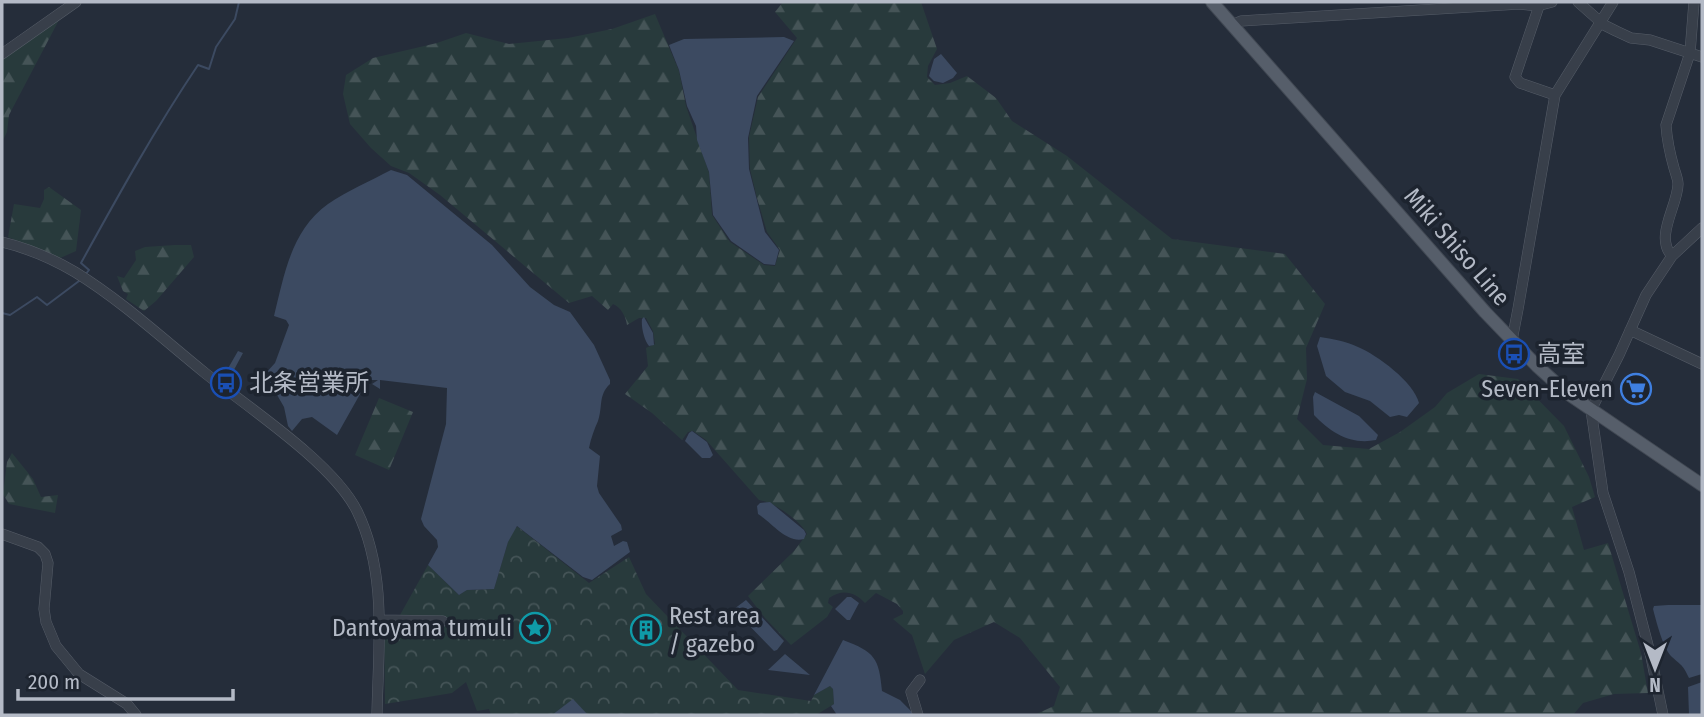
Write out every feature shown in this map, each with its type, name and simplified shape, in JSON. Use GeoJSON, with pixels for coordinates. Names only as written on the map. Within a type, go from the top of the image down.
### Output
{"type":"FeatureCollection","features":[{"type":"Feature","properties":{"kind":"main road","name":"Miki Shiso Line"},"geometry":{"type":"LineString","coordinates":[[1212,2],[1509,338],[1551,381],[1702,485]]}},
{"type":"Feature","properties":{"kind":"street"},"geometry":{"type":"LineString","coordinates":[[2,54],[76,2]]}},
{"type":"Feature","properties":{"kind":"street"},"geometry":{"type":"LineString","coordinates":[[1578,2],[1600,21],[1631,38],[1650,40],[1702,57]]}},
{"type":"Feature","properties":{"kind":"street"},"geometry":{"type":"LineString","coordinates":[[1509,338],[1513,335],[1518,309],[1555,95],[1613,2]]}},
{"type":"Feature","properties":{"kind":"street"},"geometry":{"type":"LineString","coordinates":[[1672,256],[1665,244],[1669,214],[1678,183],[1667,125],[1690,53],[1694,2]]}},
{"type":"Feature","properties":{"kind":"street"},"geometry":{"type":"LineString","coordinates":[[1232,25],[1241,21],[1545,3],[1515,78],[1520,83],[1555,95]]}},
{"type":"Feature","properties":{"kind":"street"},"geometry":{"type":"LineString","coordinates":[[1663,715],[1629,572],[1603,492],[1591,410],[1646,295],[1672,256],[1702,228]]}},
{"type":"Feature","properties":{"kind":"street"},"geometry":{"type":"LineString","coordinates":[[2,242],[41,255],[92,282],[298,446],[339,484],[357,511],[370,547],[377,582],[377,715]]}},
{"type":"Feature","properties":{"kind":"street"},"geometry":{"type":"LineString","coordinates":[[1630,330],[1702,364]]}},
{"type":"Feature","properties":{"kind":"street"},"geometry":{"type":"LineString","coordinates":[[2,534],[38,547],[45,554],[48,563],[44,609],[46,622],[56,646],[79,674],[127,704],[136,715]]}},
{"type":"Feature","properties":{"kind":"street"},"geometry":{"type":"LineString","coordinates":[[378,620],[443,621]]}},
{"type":"Feature","properties":{"kind":"street"},"geometry":{"type":"LineString","coordinates":[[918,715],[911,692],[920,680]]}},
{"type":"Feature","properties":{"kind":"green space"},"geometry":{"type":"Polygon","coordinates":[[[783,2],[921,2],[937,49],[928,66],[927,77],[935,85],[950,83],[967,76],[996,98],[1012,121],[1067,156],[1172,239],[1285,254],[1325,304],[1306,348],[1307,379],[1297,419],[1323,445],[1369,449],[1400,432],[1435,407],[1447,393],[1479,374],[1518,379],[1564,426],[1589,477],[1595,497],[1572,507],[1584,550],[1608,543],[1641,653],[1648,693],[1614,694],[1583,703],[1573,715],[1034,715],[1054,706],[1060,687],[1020,638],[994,622],[954,640],[925,674],[912,635],[893,619],[903,614],[903,611],[897,604],[876,593],[865,603],[852,594],[843,592],[829,598],[828,603],[833,607],[827,617],[791,645],[748,596],[794,551],[807,534],[799,523],[786,513],[759,500],[706,440],[693,431],[688,432],[682,440],[652,413],[625,394],[648,366],[646,348],[655,344],[653,331],[646,318],[639,318],[627,325],[618,307],[613,304],[608,310],[592,296],[569,303],[440,195],[409,173],[391,166],[371,148],[350,124],[343,94],[346,75],[373,58],[437,43],[466,33],[509,44],[568,38],[612,29],[655,14],[679,71],[686,106],[709,173],[712,215],[730,242],[764,265],[775,266],[780,250],[767,232],[757,198],[750,169],[749,137],[758,97],[797,38],[775,12],[783,2]]]}},
{"type":"Feature","properties":{"kind":"green space"},"geometry":{"type":"Polygon","coordinates":[[[60,18],[9,115],[7,132],[2,142],[2,59],[60,18]]]}},
{"type":"Feature","properties":{"kind":"green space"},"geometry":{"type":"Polygon","coordinates":[[[49,187],[81,210],[76,251],[58,259],[8,237],[14,204],[40,208],[44,190],[49,187]]]}},
{"type":"Feature","properties":{"kind":"green space"},"geometry":{"type":"Polygon","coordinates":[[[191,245],[194,257],[156,301],[144,311],[126,299],[128,294],[123,291],[117,276],[124,278],[136,260],[135,251],[145,247],[191,245]]]}},
{"type":"Feature","properties":{"kind":"green space"},"geometry":{"type":"Polygon","coordinates":[[[379,398],[413,412],[389,470],[355,455],[379,398]]]}},
{"type":"Feature","properties":{"kind":"green space"},"geometry":{"type":"Polygon","coordinates":[[[12,453],[33,479],[41,497],[58,495],[55,513],[9,504],[3,494],[7,462],[12,453]]]}},
{"type":"Feature","properties":{"kind":"green space"},"geometry":{"type":"Polygon","coordinates":[[[518,527],[589,583],[629,557],[646,594],[738,690],[811,701],[814,695],[830,686],[833,689],[834,704],[816,715],[491,715],[489,709],[477,711],[466,682],[452,693],[385,704],[384,616],[400,615],[428,565],[459,595],[467,590],[494,589],[508,542],[514,528],[518,527]]]}},
{"type":"Feature","properties":{"kind":"water"},"geometry":{"type":"Polygon","coordinates":[[[784,37],[794,41],[757,96],[748,138],[749,169],[765,232],[779,250],[775,265],[764,264],[731,241],[713,215],[709,172],[669,45],[684,39],[784,37]]]}},
{"type":"Feature","properties":{"kind":"water"},"geometry":{"type":"Polygon","coordinates":[[[941,54],[957,73],[943,83],[934,81],[929,76],[934,59],[941,54]]]}},
{"type":"Feature","properties":{"kind":"water"},"geometry":{"type":"Polygon","coordinates":[[[391,170],[407,175],[492,245],[530,287],[554,305],[570,312],[594,345],[610,384],[602,397],[589,448],[600,456],[597,486],[599,493],[621,525],[622,530],[611,536],[614,546],[623,541],[627,542],[630,552],[592,580],[583,577],[517,526],[508,542],[494,589],[467,590],[459,595],[428,565],[438,547],[437,540],[421,519],[446,424],[447,388],[380,380],[380,389],[372,384],[378,380],[368,380],[337,435],[312,417],[302,419],[292,431],[288,426],[284,407],[265,374],[275,363],[289,325],[286,320],[274,316],[281,285],[297,240],[315,215],[328,204],[391,170]]]}},
{"type":"Feature","properties":{"kind":"water"},"geometry":{"type":"Polygon","coordinates":[[[644,317],[653,333],[654,345],[649,346],[644,337],[644,317]]]}},
{"type":"Feature","properties":{"kind":"water"},"geometry":{"type":"Polygon","coordinates":[[[1320,337],[1349,343],[1375,356],[1403,378],[1419,403],[1407,417],[1390,417],[1370,401],[1345,392],[1326,376],[1317,346],[1320,337]]]}},
{"type":"Feature","properties":{"kind":"water"},"geometry":{"type":"Polygon","coordinates":[[[238,351],[243,353],[228,381],[223,377],[238,351]]]}},
{"type":"Feature","properties":{"kind":"water"},"geometry":{"type":"Polygon","coordinates":[[[1315,392],[1359,416],[1378,435],[1376,440],[1350,439],[1327,427],[1314,415],[1315,392]]]}},
{"type":"Feature","properties":{"kind":"water"},"geometry":{"type":"Polygon","coordinates":[[[692,431],[707,442],[713,455],[710,458],[702,458],[685,441],[692,431]]]}},
{"type":"Feature","properties":{"kind":"water"},"geometry":{"type":"Polygon","coordinates":[[[770,502],[804,530],[804,539],[786,536],[758,514],[757,506],[760,503],[770,502]]]}},
{"type":"Feature","properties":{"kind":"water"},"geometry":{"type":"Polygon","coordinates":[[[847,597],[859,603],[850,620],[835,609],[847,597]]]}},
{"type":"Feature","properties":{"kind":"water"},"geometry":{"type":"Polygon","coordinates":[[[746,600],[784,641],[777,650],[774,651],[734,609],[746,600]]]}},
{"type":"Feature","properties":{"kind":"water"},"geometry":{"type":"Polygon","coordinates":[[[1702,605],[1702,674],[1689,678],[1684,668],[1666,648],[1653,609],[1654,606],[1702,605]]]}},
{"type":"Feature","properties":{"kind":"water"},"geometry":{"type":"Polygon","coordinates":[[[843,640],[869,653],[877,664],[882,691],[900,700],[915,715],[837,715],[831,706],[834,704],[833,689],[830,686],[814,695],[843,640]]]}},
{"type":"Feature","properties":{"kind":"water"},"geometry":{"type":"Polygon","coordinates":[[[785,654],[810,675],[768,670],[785,654]]]}},
{"type":"Feature","properties":{"kind":"water"},"geometry":{"type":"Polygon","coordinates":[[[1702,682],[1702,715],[1689,715],[1688,687],[1702,682]]]}},
{"type":"Feature","properties":{"kind":"water"},"geometry":{"type":"Polygon","coordinates":[[[573,699],[588,715],[552,715],[573,699]]]}},
{"type":"Feature","properties":{"kind":"waterway"},"geometry":{"type":"LineString","coordinates":[[85,275],[89,270],[81,263],[123,188],[198,65],[209,69],[216,47],[235,19],[239,2]]}},
{"type":"Feature","properties":{"kind":"waterway"},"geometry":{"type":"LineString","coordinates":[[2,313],[10,315],[37,297],[47,305],[79,281]]}},
{"type":"Feature","properties":{"kind":"place","name":"高室"},"geometry":{"type":"Point","coordinates":[1514,354]}},
{"type":"Feature","properties":{"kind":"place","name":"北条営業所"},"geometry":{"type":"Point","coordinates":[226,383]}},
{"type":"Feature","properties":{"kind":"place","name":"Seven-Eleven"},"geometry":{"type":"Point","coordinates":[1636,389]}},
{"type":"Feature","properties":{"kind":"place","name":"Dantoyama tumuli"},"geometry":{"type":"Point","coordinates":[535,628]}},
{"type":"Feature","properties":{"kind":"place","name":"Rest area / gazebo"},"geometry":{"type":"Point","coordinates":[646,630]}}]}
